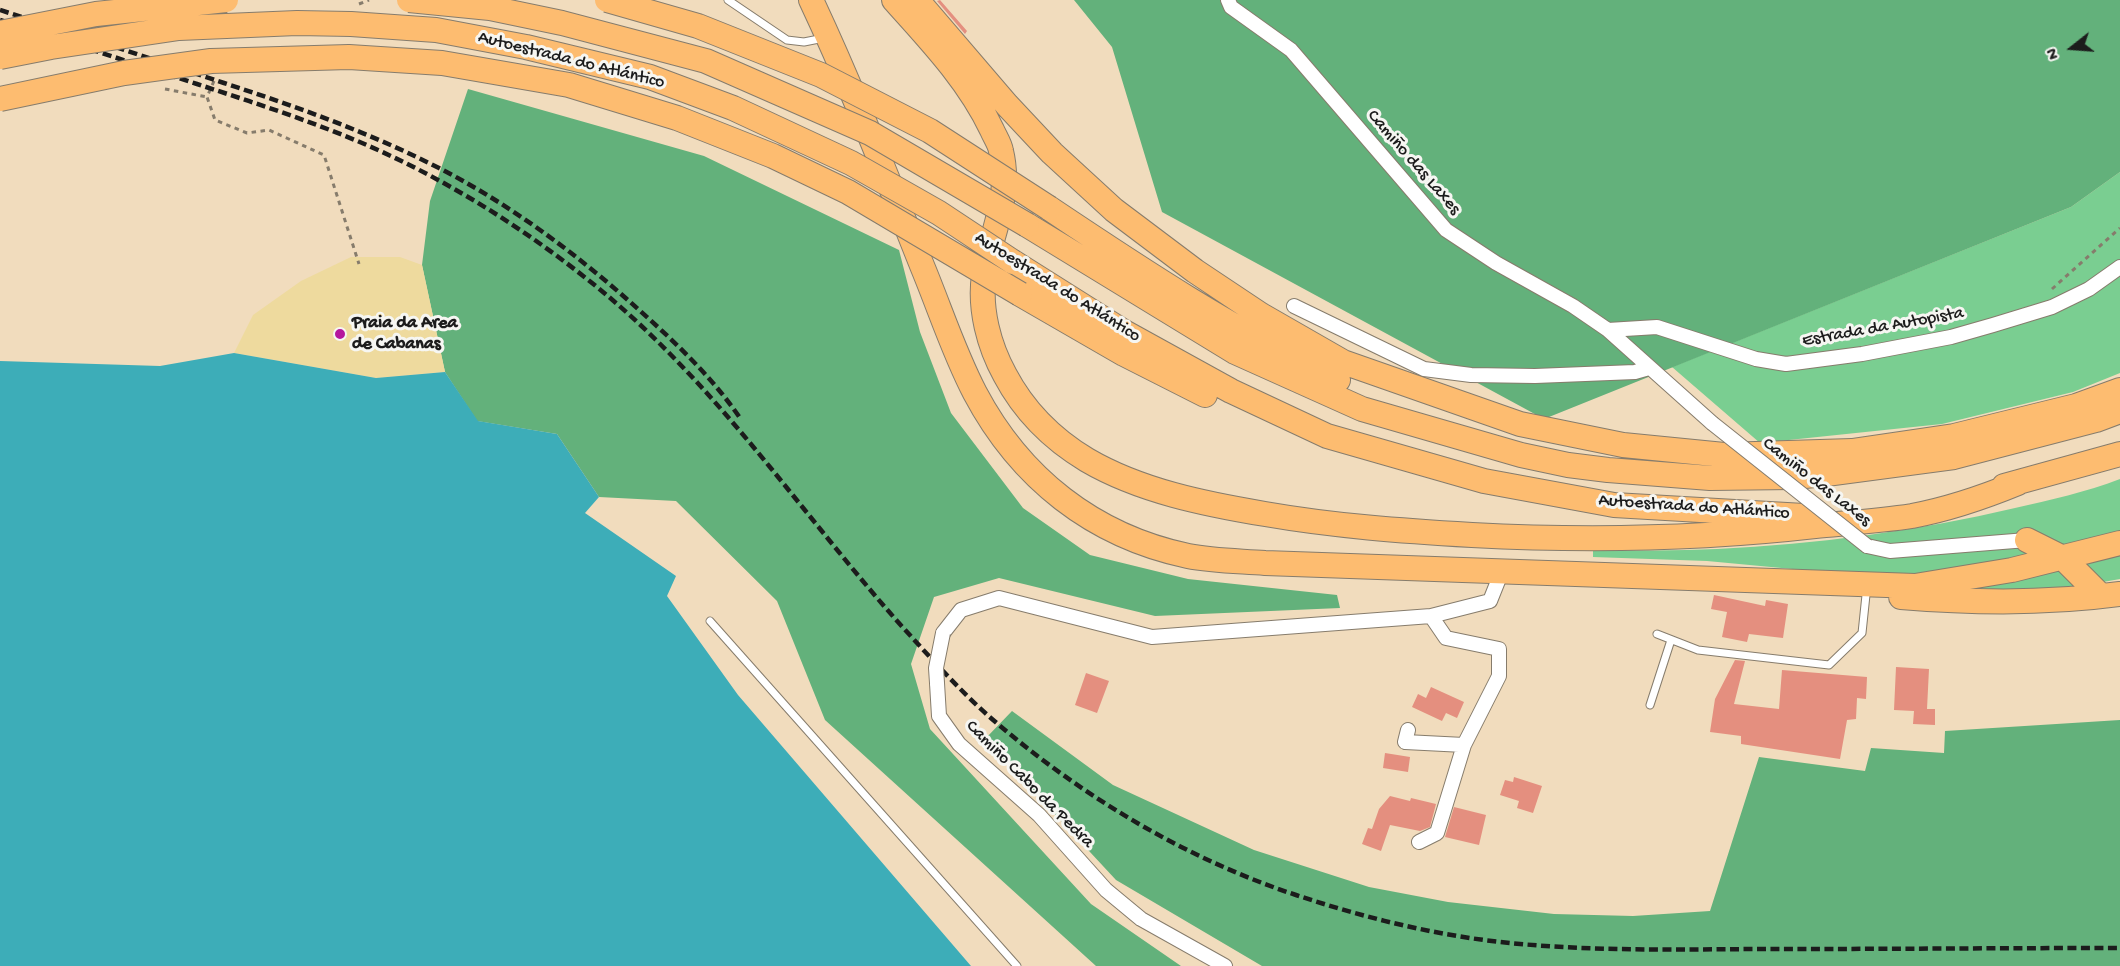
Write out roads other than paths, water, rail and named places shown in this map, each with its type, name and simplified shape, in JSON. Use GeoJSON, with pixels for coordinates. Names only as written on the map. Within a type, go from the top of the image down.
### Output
{"type":"FeatureCollection","features":[{"type":"Feature","properties":{"kind":"highway"},"geometry":{"type":"LineString","coordinates":[[0,33],[96,14],[226,0]]}},
{"type":"Feature","properties":{"kind":"highway","name":"Autoestrada do Atlántico"},"geometry":{"type":"LineString","coordinates":[[409,0],[490,8],[562,23],[706,61],[870,133],[1027,225],[1235,352],[1362,409],[1521,455],[1568,465],[1608,470],[1710,478],[1794,477],[1954,457],[2096,420],[2120,411]]}},
{"type":"Feature","properties":{"kind":"highway"},"geometry":{"type":"LineString","coordinates":[[607,0],[698,26],[821,75],[930,132],[1232,327],[1294,360],[1380,400],[1479,433],[1547,449],[1655,463],[1710,478]]}},
{"type":"Feature","properties":{"kind":"highway"},"geometry":{"type":"LineString","coordinates":[[811,0],[961,363],[975,393],[999,433],[1023,464],[1061,499],[1137,541],[1187,556],[1264,563],[1915,586],[2012,570],[2118,543]]}},
{"type":"Feature","properties":{"kind":"highway"},"geometry":{"type":"LineString","coordinates":[[894,0],[930,39],[980,105],[1001,149],[1005,189],[984,277],[987,331],[996,356],[1021,400],[1052,436],[1090,462],[1119,475],[1148,487],[1217,506],[1307,522],[1388,530],[1544,538],[1667,538],[1753,534],[1911,516],[1973,501],[2019,483]]}},
{"type":"Feature","properties":{"kind":"highway"},"geometry":{"type":"LineString","coordinates":[[917,0],[1007,105],[1052,153],[1114,210],[1195,271],[1261,315],[1343,362],[1520,424],[1623,445],[1724,455],[1852,451],[1954,436],[2076,406],[2120,390]]}},
{"type":"Feature","properties":{"kind":"highway","name":"Autoestrada do Atlántico"},"geometry":{"type":"LineString","coordinates":[[0,57],[179,28],[297,23],[351,24],[436,30],[525,47],[650,77],[733,108],[851,164],[939,213],[1124,332],[1231,392],[1327,436],[1484,482],[1614,505],[1806,516],[1918,505],[2019,483],[2120,454]]}},
{"type":"Feature","properties":{"kind":"highway"},"geometry":{"type":"LineString","coordinates":[[0,99],[124,74],[211,61],[349,57],[442,63],[569,85],[677,118],[773,156],[848,192],[1124,354],[1275,427],[1380,466],[1460,490],[1543,507],[1614,505]]}},
{"type":"Feature","properties":{"kind":"highway"},"geometry":{"type":"LineString","coordinates":[[2027,540],[2053,538],[2118,543]]}},
{"type":"Feature","properties":{"kind":"highway"},"geometry":{"type":"LineString","coordinates":[[2027,540],[2063,558],[2111,595]]}},
{"type":"Feature","properties":{"kind":"highway"},"geometry":{"type":"LineString","coordinates":[[1722,580],[1950,601],[2038,602],[2111,595]]}},
{"type":"Feature","properties":{"kind":"street","name":"Camiño das Laxes"},"geometry":{"type":"LineString","coordinates":[[1228,0],[1231,7],[1291,50],[1446,230],[1496,263],[1573,306],[1608,330],[1712,423],[1867,546],[1890,551],[2027,540]]}},
{"type":"Feature","properties":{"kind":"street","name":"Estrada da Autopista"},"geometry":{"type":"LineString","coordinates":[[1608,330],[1657,327],[1756,359],[1786,363],[1808,361],[1863,354],[1952,337],[2052,308],[2089,289],[2120,267]]}},
{"type":"Feature","properties":{"kind":"street"},"geometry":{"type":"LineString","coordinates":[[1294,306],[1424,369],[1471,375],[1535,376],[1635,372],[1649,368]]}},
{"type":"Feature","properties":{"kind":"street","name":"Camiño Cabo da Pedra"},"geometry":{"type":"LineString","coordinates":[[1226,966],[1141,919],[1106,890],[1039,815],[959,744],[939,716],[936,668],[943,633],[961,610],[999,598],[1152,637],[1431,616],[1490,601],[1502,571]]}},
{"type":"Feature","properties":{"kind":"street"},"geometry":{"type":"LineString","coordinates":[[1419,842],[1437,833],[1464,745],[1499,676],[1499,649],[1446,638],[1431,616]]}},
{"type":"Feature","properties":{"kind":"street"},"geometry":{"type":"LineString","coordinates":[[1408,730],[1405,742],[1464,745]]}},
{"type":"Feature","properties":{"kind":"lane"},"geometry":{"type":"LineString","coordinates":[[728,0],[787,40],[804,42],[828,37]]}},
{"type":"Feature","properties":{"kind":"lane"},"geometry":{"type":"LineString","coordinates":[[1657,634],[1698,650],[1829,664],[1862,633],[1866,595]]}},
{"type":"Feature","properties":{"kind":"lane"},"geometry":{"type":"LineString","coordinates":[[710,621],[1017,966]]}},
{"type":"Feature","properties":{"kind":"lane"},"geometry":{"type":"LineString","coordinates":[[1650,705],[1671,640]]}},
{"type":"Feature","properties":{"kind":"water"},"geometry":{"type":"Polygon","coordinates":[[[234,353],[376,378],[445,372],[478,421],[557,434],[599,497],[585,513],[676,576],[667,596],[738,695],[971,966],[0,966],[0,361],[160,366],[234,353]]]}},
{"type":"Feature","properties":{"kind":"railway"},"geometry":{"type":"LineString","coordinates":[[0,10],[306,111],[387,143],[466,182],[543,232],[615,289],[692,360],[740,418]]}},
{"type":"Feature","properties":{"kind":"railway"},"geometry":{"type":"LineString","coordinates":[[0,20],[262,106],[348,137],[430,175],[488,209],[544,246],[597,287],[680,364],[755,448],[898,622],[980,708],[1026,747],[1097,798],[1135,822],[1214,863],[1254,880],[1348,911],[1429,931],[1510,943],[1577,948],[1644,949],[2120,948]]}},
{"type":"Feature","properties":{"kind":"place","name":"Praia da Area de Cabanas"},"geometry":{"type":"Point","coordinates":[340,334]}}]}
